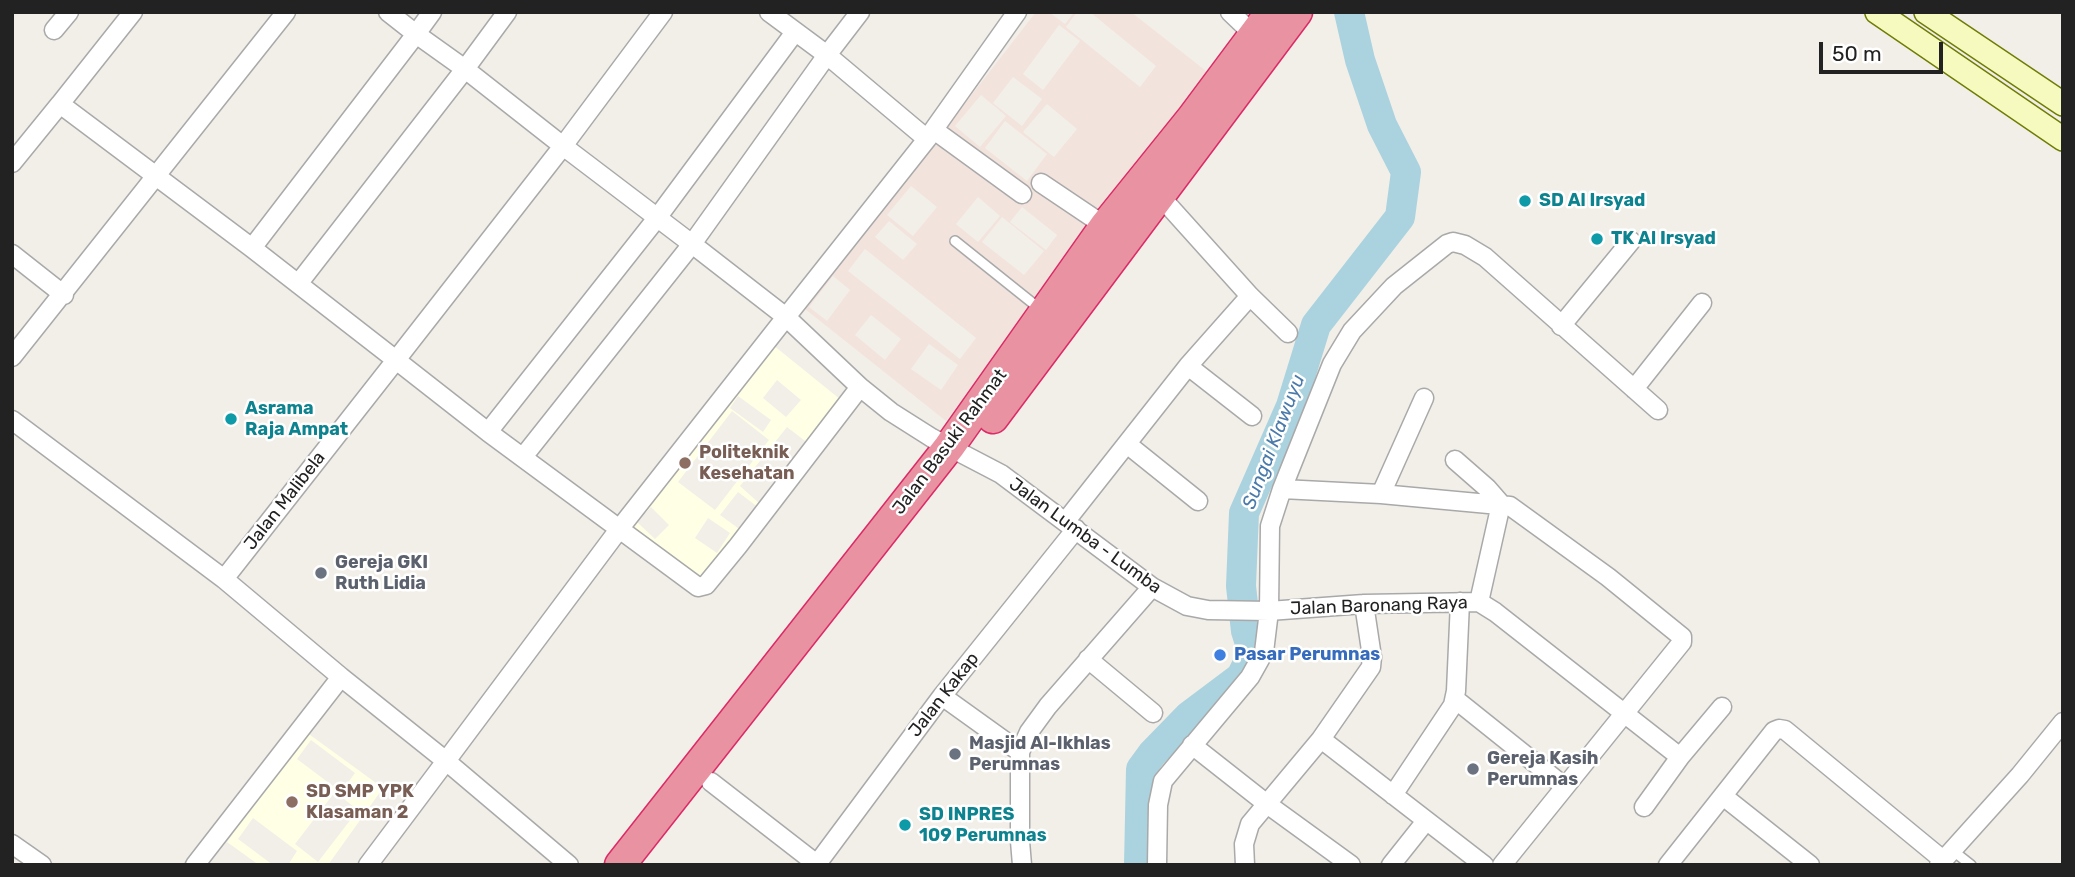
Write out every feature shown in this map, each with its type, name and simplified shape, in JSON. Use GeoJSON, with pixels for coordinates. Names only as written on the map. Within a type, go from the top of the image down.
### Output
{"type":"FeatureCollection","features":[{"type":"Feature","properties":{"kind":"highway","name":"Jalan Basuki Rahmat"},"geometry":{"type":"LineString","coordinates":[[957,451],[1044,312],[1105,226],[1201,124],[1278,21]]}},
{"type":"Feature","properties":{"kind":"highway","name":"Jalan Basuki Rahmat"},"geometry":{"type":"LineString","coordinates":[[620,865],[785,671],[1160,196],[1201,124]]}},
{"type":"Feature","properties":{"kind":"highway","name":"Jalan Basuki Rahmat"},"geometry":{"type":"LineString","coordinates":[[646,865],[711,782],[785,671]]}},
{"type":"Feature","properties":{"kind":"main road"},"geometry":{"type":"LineString","coordinates":[[1877,12],[2063,139]]}},
{"type":"Feature","properties":{"kind":"main road"},"geometry":{"type":"LineString","coordinates":[[1926,12],[2063,104]]}},
{"type":"Feature","properties":{"kind":"street"},"geometry":{"type":"LineString","coordinates":[[54,30],[69,12]]}},
{"type":"Feature","properties":{"kind":"street"},"geometry":{"type":"LineString","coordinates":[[14,158],[133,12]]}},
{"type":"Feature","properties":{"kind":"street"},"geometry":{"type":"LineString","coordinates":[[12,357],[64,295],[286,12]]}},
{"type":"Feature","properties":{"kind":"street","name":"Jalan Lumba - Lumba"},"geometry":{"type":"LineString","coordinates":[[388,12],[786,317],[860,387],[891,412],[1001,474],[1152,587],[1187,606],[1208,610],[1266,611]]}},
{"type":"Feature","properties":{"kind":"street"},"geometry":{"type":"LineString","coordinates":[[252,248],[432,12]]}},
{"type":"Feature","properties":{"kind":"street"},"geometry":{"type":"LineString","coordinates":[[298,284],[507,12]]}},
{"type":"Feature","properties":{"kind":"street","name":"Jalan Malibela"},"geometry":{"type":"LineString","coordinates":[[224,579],[563,146],[663,12]]}},
{"type":"Feature","properties":{"kind":"street"},"geometry":{"type":"LineString","coordinates":[[769,12],[930,134],[1022,194]]}},
{"type":"Feature","properties":{"kind":"street"},"geometry":{"type":"LineString","coordinates":[[523,457],[692,244],[860,12]]}},
{"type":"Feature","properties":{"kind":"street"},"geometry":{"type":"LineString","coordinates":[[368,865],[620,528],[930,134],[1017,12]]}},
{"type":"Feature","properties":{"kind":"street"},"geometry":{"type":"LineString","coordinates":[[1230,12],[1278,21]]}},
{"type":"Feature","properties":{"kind":"street"},"geometry":{"type":"LineString","coordinates":[[488,432],[657,218],[795,32]]}},
{"type":"Feature","properties":{"kind":"street"},"geometry":{"type":"LineString","coordinates":[[60,104],[252,248],[488,432],[698,587],[704,586],[738,546],[860,387]]}},
{"type":"Feature","properties":{"kind":"street"},"geometry":{"type":"LineString","coordinates":[[1041,183],[1105,226]]}},
{"type":"Feature","properties":{"kind":"street"},"geometry":{"type":"LineString","coordinates":[[1160,196],[1250,296],[1288,333]]}},
{"type":"Feature","properties":{"kind":"street"},"geometry":{"type":"LineString","coordinates":[[1562,326],[1631,241]]}},
{"type":"Feature","properties":{"kind":"street"},"geometry":{"type":"LineString","coordinates":[[1157,865],[1158,805],[1165,777],[1260,663],[1267,638],[1269,536],[1282,489],[1332,364],[1343,343],[1394,286],[1447,244],[1458,242],[1485,257],[1658,410]]}},
{"type":"Feature","properties":{"kind":"street"},"geometry":{"type":"LineString","coordinates":[[12,254],[64,295]]}},
{"type":"Feature","properties":{"kind":"street","name":"Jalan Kakap"},"geometry":{"type":"LineString","coordinates":[[808,862],[942,696],[1188,366],[1250,296]]}},
{"type":"Feature","properties":{"kind":"street"},"geometry":{"type":"LineString","coordinates":[[1634,389],[1702,303]]}},
{"type":"Feature","properties":{"kind":"street"},"geometry":{"type":"LineString","coordinates":[[1188,366],[1252,416]]}},
{"type":"Feature","properties":{"kind":"street"},"geometry":{"type":"LineString","coordinates":[[1381,494],[1424,397]]}},
{"type":"Feature","properties":{"kind":"street"},"geometry":{"type":"LineString","coordinates":[[12,421],[224,579],[569,865]]}},
{"type":"Feature","properties":{"kind":"street"},"geometry":{"type":"LineString","coordinates":[[1128,444],[1198,500]]}},
{"type":"Feature","properties":{"kind":"street"},"geometry":{"type":"LineString","coordinates":[[1455,460],[1501,504]]}},
{"type":"Feature","properties":{"kind":"street"},"geometry":{"type":"LineString","coordinates":[[1282,489],[1501,504],[1516,509],[1608,577],[1682,637],[1682,642],[1502,865]]}},
{"type":"Feature","properties":{"kind":"street"},"geometry":{"type":"LineString","coordinates":[[1479,602],[1501,504]]}},
{"type":"Feature","properties":{"kind":"street"},"geometry":{"type":"LineString","coordinates":[[1023,865],[1020,841],[1020,752],[1029,732],[1088,659],[1152,587]]}},
{"type":"Feature","properties":{"kind":"street"},"geometry":{"type":"LineString","coordinates":[[1393,796],[1455,699],[1460,602]]}},
{"type":"Feature","properties":{"kind":"street","name":"Jalan Baronang Raya"},"geometry":{"type":"LineString","coordinates":[[1266,611],[1364,604],[1479,602],[1680,757]]}},
{"type":"Feature","properties":{"kind":"street"},"geometry":{"type":"LineString","coordinates":[[1245,865],[1246,834],[1250,824],[1321,739],[1371,667],[1364,604]]}},
{"type":"Feature","properties":{"kind":"street"},"geometry":{"type":"LineString","coordinates":[[1088,659],[1153,713]]}},
{"type":"Feature","properties":{"kind":"street"},"geometry":{"type":"LineString","coordinates":[[195,865],[341,677]]}},
{"type":"Feature","properties":{"kind":"street"},"geometry":{"type":"LineString","coordinates":[[942,696],[1020,752]]}},
{"type":"Feature","properties":{"kind":"street"},"geometry":{"type":"LineString","coordinates":[[1455,699],[1565,787]]}},
{"type":"Feature","properties":{"kind":"street"},"geometry":{"type":"LineString","coordinates":[[1644,807],[1680,757],[1722,707]]}},
{"type":"Feature","properties":{"kind":"street"},"geometry":{"type":"LineString","coordinates":[[1668,865],[1773,731],[1785,730],[1944,858],[2020,775],[2063,722]]}},
{"type":"Feature","properties":{"kind":"street"},"geometry":{"type":"LineString","coordinates":[[1321,739],[1484,865]]}},
{"type":"Feature","properties":{"kind":"street"},"geometry":{"type":"LineString","coordinates":[[1192,745],[1351,865]]}},
{"type":"Feature","properties":{"kind":"street"},"geometry":{"type":"LineString","coordinates":[[711,782],[767,824],[808,862]]}},
{"type":"Feature","properties":{"kind":"street"},"geometry":{"type":"LineString","coordinates":[[1723,796],[1788,858],[1810,865]]}},
{"type":"Feature","properties":{"kind":"street"},"geometry":{"type":"LineString","coordinates":[[1391,865],[1426,821]]}},
{"type":"Feature","properties":{"kind":"street"},"geometry":{"type":"LineString","coordinates":[[12,844],[42,865]]}},
{"type":"Feature","properties":{"kind":"lane"},"geometry":{"type":"LineString","coordinates":[[955,241],[1044,312]]}},
{"type":"Feature","properties":{"kind":"lane"},"geometry":{"type":"LineString","coordinates":[[1944,858],[1971,865]]}},
{"type":"Feature","properties":{"kind":"shaded area"},"geometry":{"type":"Polygon","coordinates":[[[1036,12],[1049,12],[1065,24],[1074,12],[1077,12],[1066,27],[1140,87],[1156,66],[1090,12],[1131,12],[1215,78],[946,421],[805,309],[1036,12]],[[1059,25],[1023,74],[1043,90],[1080,41],[1059,25]],[[1013,77],[993,103],[1022,126],[1042,99],[1013,77]],[[981,95],[955,126],[980,147],[1006,116],[981,95]],[[1047,104],[1023,132],[1054,157],[1077,129],[1047,104]],[[1005,121],[985,148],[1027,181],[1047,154],[1005,121]],[[911,186],[887,215],[913,236],[937,207],[911,186]],[[978,197],[956,224],[978,242],[1000,216],[978,197]],[[1022,207],[1010,222],[1046,250],[1057,235],[1022,207]],[[1002,217],[982,242],[1024,275],[1044,251],[1002,217]],[[889,221],[875,237],[903,260],[917,244],[889,221]],[[865,249],[848,271],[960,359],[976,338],[865,249]],[[833,276],[809,307],[827,321],[850,290],[833,276]],[[871,315],[855,335],[885,360],[901,339],[871,315]],[[929,344],[911,369],[941,390],[958,365],[929,344]]]}},
{"type":"Feature","properties":{"kind":"shaded area","name":"Politeknik Kesehatan"},"geometry":{"type":"Polygon","coordinates":[[[773,345],[851,408],[700,595],[622,531],[773,345]],[[777,380],[763,398],[786,417],[801,400],[777,380]],[[738,396],[730,408],[763,432],[771,420],[738,396]],[[732,411],[678,482],[715,510],[769,440],[732,411]],[[787,427],[740,486],[760,504],[809,444],[787,427]],[[738,492],[720,515],[742,531],[759,508],[738,492]],[[651,507],[637,522],[655,539],[669,525],[651,507]],[[708,518],[695,538],[717,553],[730,533],[708,518]]]}},
{"type":"Feature","properties":{"kind":"shaded area","name":"SD SMP YPK Klasaman 2"},"geometry":{"type":"Polygon","coordinates":[[[306,732],[383,788],[328,865],[288,865],[297,851],[253,818],[238,839],[273,865],[259,865],[227,842],[306,732]],[[311,740],[297,759],[341,792],[355,773],[311,740]],[[335,792],[295,844],[318,862],[358,810],[335,792]]]}},
{"type":"Feature","properties":{"kind":"waterway","name":"Sungai Klawuyu"},"geometry":{"type":"LineString","coordinates":[[1139,865],[1141,769],[1189,716],[1241,677],[1253,653],[1246,631],[1241,586],[1244,513],[1291,406],[1316,325],[1400,217],[1406,172],[1382,125],[1360,60],[1349,12]]}},
{"type":"Feature","properties":{"kind":"place","name":"SD Al Irsyad"},"geometry":{"type":"Point","coordinates":[1525,201]}},
{"type":"Feature","properties":{"kind":"place","name":"TK Al Irsyad"},"geometry":{"type":"Point","coordinates":[1597,239]}},
{"type":"Feature","properties":{"kind":"place","name":"Asrama Raja Ampat"},"geometry":{"type":"Point","coordinates":[231,419]}},
{"type":"Feature","properties":{"kind":"place","name":"Politeknik Kesehatan"},"geometry":{"type":"Point","coordinates":[685,463]}},
{"type":"Feature","properties":{"kind":"place","name":"Gereja GKI Ruth Lidia"},"geometry":{"type":"Point","coordinates":[321,573]}},
{"type":"Feature","properties":{"kind":"place","name":"Pasar Perumnas"},"geometry":{"type":"Point","coordinates":[1220,655]}},
{"type":"Feature","properties":{"kind":"place","name":"Masjid Al-Ikhlas Perumnas"},"geometry":{"type":"Point","coordinates":[955,754]}},
{"type":"Feature","properties":{"kind":"place","name":"Gereja Kasih Perumnas"},"geometry":{"type":"Point","coordinates":[1473,769]}},
{"type":"Feature","properties":{"kind":"place","name":"SD SMP YPK Klasaman 2"},"geometry":{"type":"Point","coordinates":[292,802]}},
{"type":"Feature","properties":{"kind":"place","name":"SD INPRES 109 Perumnas"},"geometry":{"type":"Point","coordinates":[905,825]}}]}
